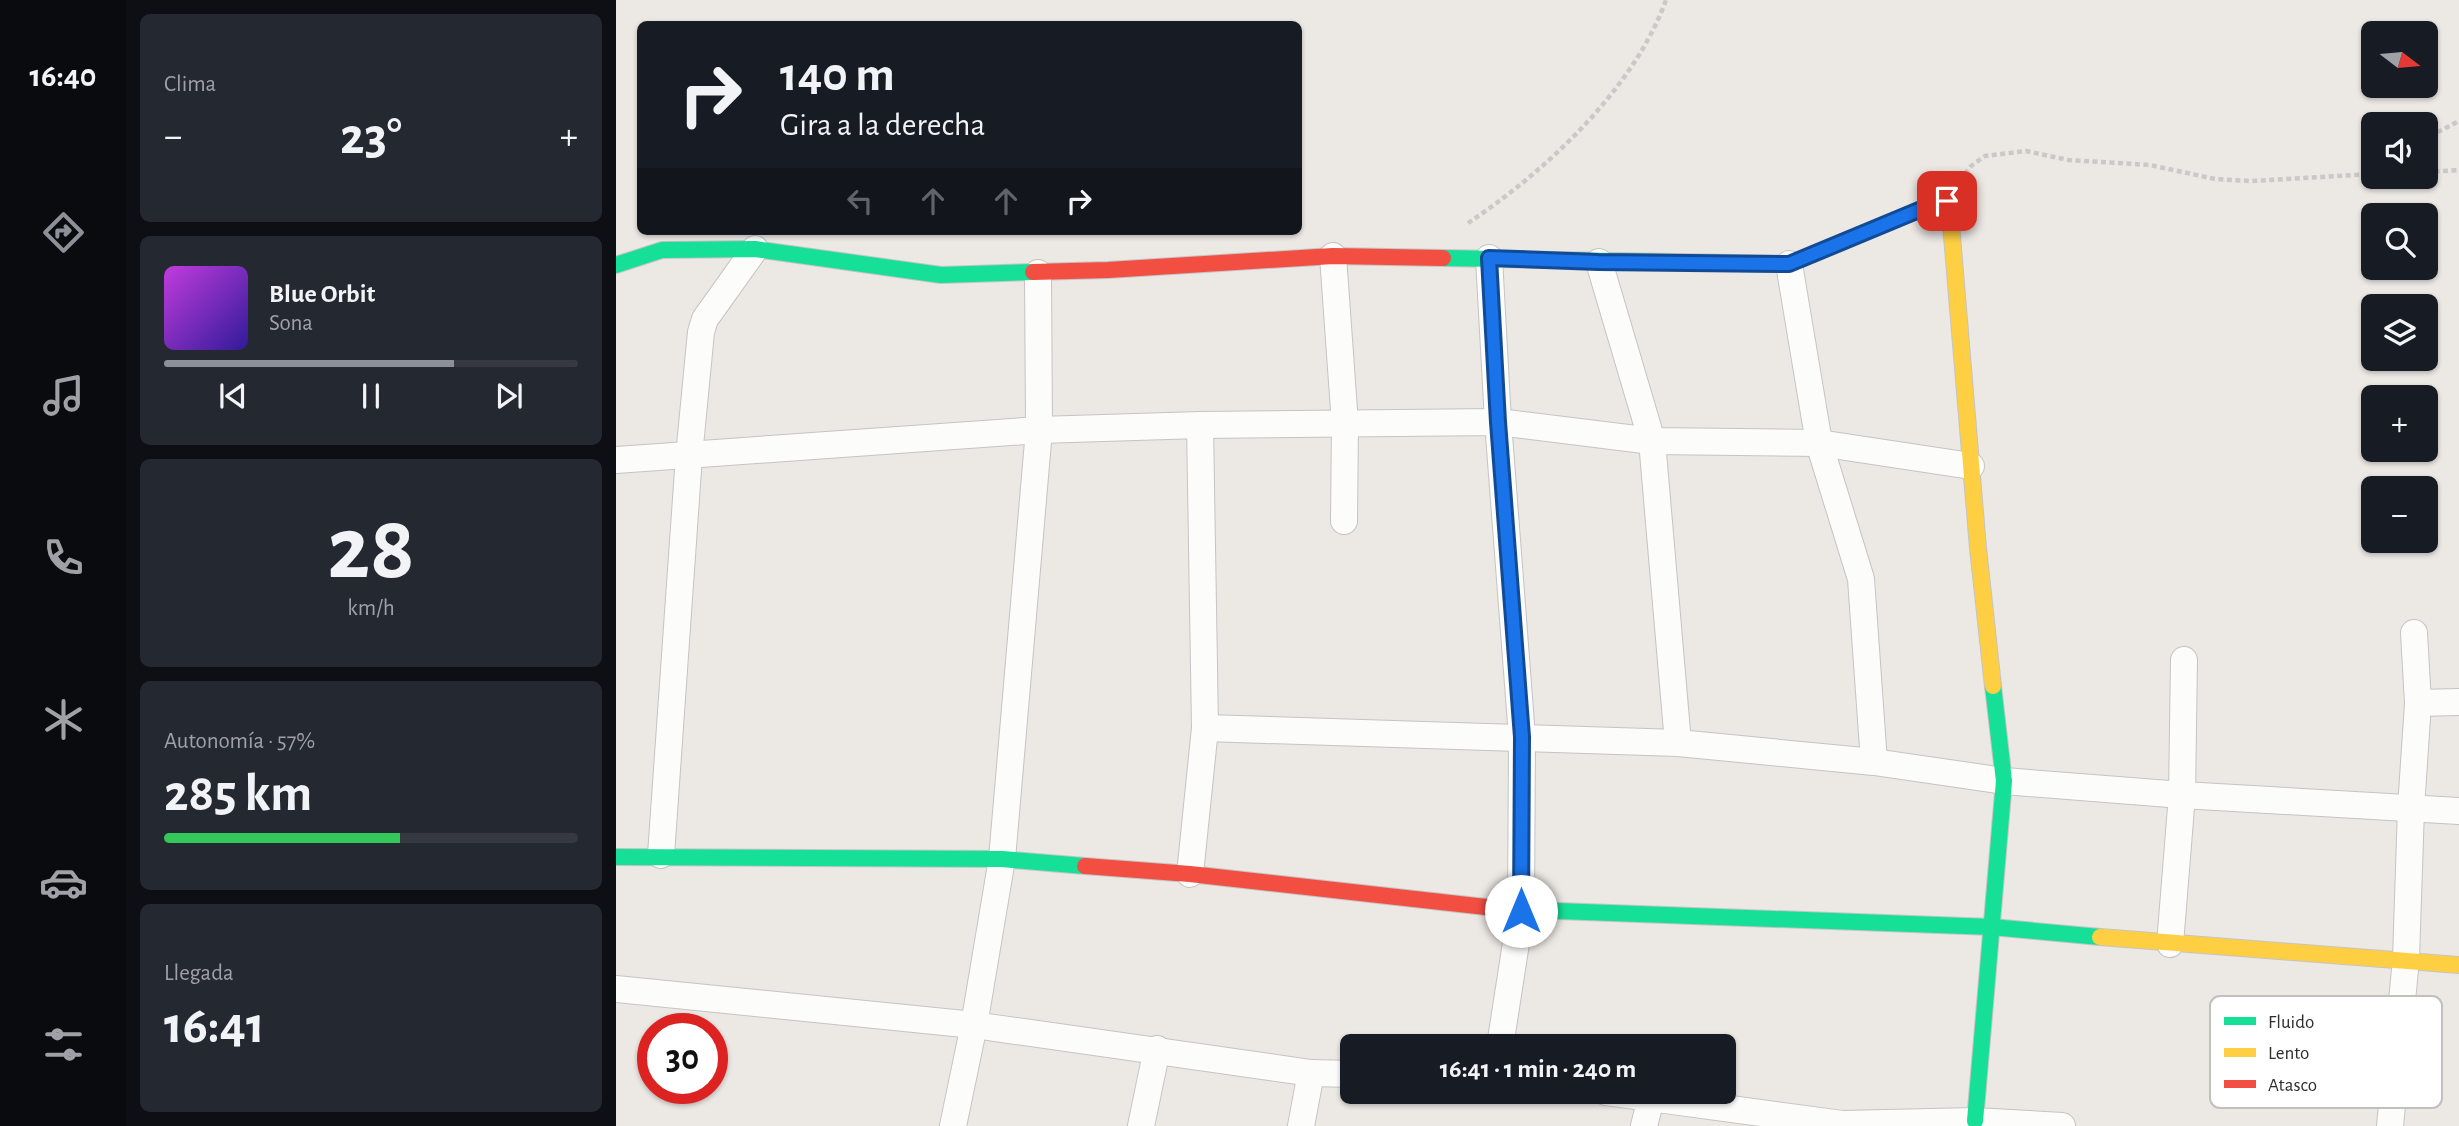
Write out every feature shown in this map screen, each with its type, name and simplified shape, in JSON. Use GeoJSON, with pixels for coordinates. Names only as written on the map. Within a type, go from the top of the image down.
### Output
{"type":"FeatureCollection","features":[{"type":"Feature","properties":{"kind":"street"},"geometry":{"type":"LineString","coordinates":[[616,265],[662,250],[755,249],[941,275],[1108,270],[1333,256],[1789,264],[1943,200],[1947,201],[1952,225],[1971,466],[2004,781],[1975,1121]]}},
{"type":"Feature","properties":{"kind":"street"},"geometry":{"type":"LineString","coordinates":[[661,855],[689,456],[703,325],[705,318],[755,249]]}},
{"type":"Feature","properties":{"kind":"street"},"geometry":{"type":"LineString","coordinates":[[1333,256],[1345,424],[1344,521]]}},
{"type":"Feature","properties":{"kind":"street"},"geometry":{"type":"LineString","coordinates":[[1489,258],[1498,422],[1522,737],[1521,911],[1502,1034]]}},
{"type":"Feature","properties":{"kind":"street"},"geometry":{"type":"LineString","coordinates":[[1598,262],[1652,441],[1678,743]]}},
{"type":"Feature","properties":{"kind":"street"},"geometry":{"type":"LineString","coordinates":[[1789,264],[1819,443],[1861,579],[1874,762]]}},
{"type":"Feature","properties":{"kind":"street"},"geometry":{"type":"LineString","coordinates":[[953,1126],[974,1025],[1002,859],[1039,430],[1038,273]]}},
{"type":"Feature","properties":{"kind":"street"},"geometry":{"type":"LineString","coordinates":[[616,460],[1039,430],[1200,425],[1498,422],[1652,441],[1819,443],[1971,466]]}},
{"type":"Feature","properties":{"kind":"street"},"geometry":{"type":"LineString","coordinates":[[1190,874],[1205,728],[1200,425]]}},
{"type":"Feature","properties":{"kind":"street"},"geometry":{"type":"LineString","coordinates":[[2402,996],[2418,703],[2414,633]]}},
{"type":"Feature","properties":{"kind":"street"},"geometry":{"type":"LineString","coordinates":[[2170,944],[2182,795],[2184,660]]}},
{"type":"Feature","properties":{"kind":"street"},"geometry":{"type":"LineString","coordinates":[[2418,703],[2459,702]]}},
{"type":"Feature","properties":{"kind":"street"},"geometry":{"type":"LineString","coordinates":[[1205,728],[1678,743],[1874,762],[2004,781],[2182,795],[2459,811]]}},
{"type":"Feature","properties":{"kind":"street"},"geometry":{"type":"LineString","coordinates":[[616,857],[661,855],[1002,859],[1190,874],[1521,911],[1992,927],[2170,944],[2406,959],[2459,965]]}},
{"type":"Feature","properties":{"kind":"street"},"geometry":{"type":"LineString","coordinates":[[616,989],[974,1025],[1311,1073],[1340,1074]]}},
{"type":"Feature","properties":{"kind":"street"},"geometry":{"type":"LineString","coordinates":[[1141,1126],[1157,1049]]}},
{"type":"Feature","properties":{"kind":"street"},"geometry":{"type":"LineString","coordinates":[[1301,1126],[1311,1073]]}},
{"type":"Feature","properties":{"kind":"street"},"geometry":{"type":"LineString","coordinates":[[1644,1126],[1650,1104]]}},
{"type":"Feature","properties":{"kind":"street"},"geometry":{"type":"LineString","coordinates":[[1693,1104],[1841,1125],[1975,1121],[2062,1126]]}},
{"type":"Feature","properties":{"kind":"street"},"geometry":{"type":"LineString","coordinates":[[2390,1126],[2392,1108]]}},
{"type":"Feature","properties":{"kind":"path"},"geometry":{"type":"LineString","coordinates":[[1461,228],[1495,205],[1550,160],[1620,85],[1658,24],[1666,0]]}},
{"type":"Feature","properties":{"kind":"path"},"geometry":{"type":"LineString","coordinates":[[2438,132],[2459,121]]}},
{"type":"Feature","properties":{"kind":"path"},"geometry":{"type":"LineString","coordinates":[[1947,201],[1971,166],[1985,156],[2026,151],[2068,160],[2150,165],[2215,179],[2250,181],[2361,175]]}},
{"type":"Feature","properties":{"kind":"path"},"geometry":{"type":"LineString","coordinates":[[2438,171],[2459,170]]}},
{"type":"Feature","properties":{"kind":"traffic: fast"},"geometry":{"type":"LineString","coordinates":[[1443,258],[1789,264],[1890,222]]}},
{"type":"Feature","properties":{"kind":"traffic: fast"},"geometry":{"type":"LineString","coordinates":[[616,265],[662,250],[755,249],[941,275],[1033,272]]}},
{"type":"Feature","properties":{"kind":"traffic: fast"},"geometry":{"type":"LineString","coordinates":[[1975,1121],[2004,781],[1993,686]]}},
{"type":"Feature","properties":{"kind":"traffic: fast"},"geometry":{"type":"LineString","coordinates":[[616,857],[1002,859],[1085,866]]}},
{"type":"Feature","properties":{"kind":"traffic: fast"},"geometry":{"type":"LineString","coordinates":[[1504,909],[1992,927],[2100,937]]}},
{"type":"Feature","properties":{"kind":"traffic: slow"},"geometry":{"type":"LineString","coordinates":[[1890,222],[1943,200],[1947,201],[1993,686]]}},
{"type":"Feature","properties":{"kind":"traffic: slow"},"geometry":{"type":"LineString","coordinates":[[2100,937],[2459,965]]}},
{"type":"Feature","properties":{"kind":"traffic: jam"},"geometry":{"type":"LineString","coordinates":[[1033,272],[1333,256],[1443,258]]}},
{"type":"Feature","properties":{"kind":"traffic: jam"},"geometry":{"type":"LineString","coordinates":[[1085,866],[1190,874],[1504,909]]}},
{"type":"Feature","properties":{"kind":"route"},"geometry":{"type":"LineString","coordinates":[[1521,911],[1522,737],[1498,422],[1489,258],[1789,264],[1943,200],[1947,201]]}}]}
